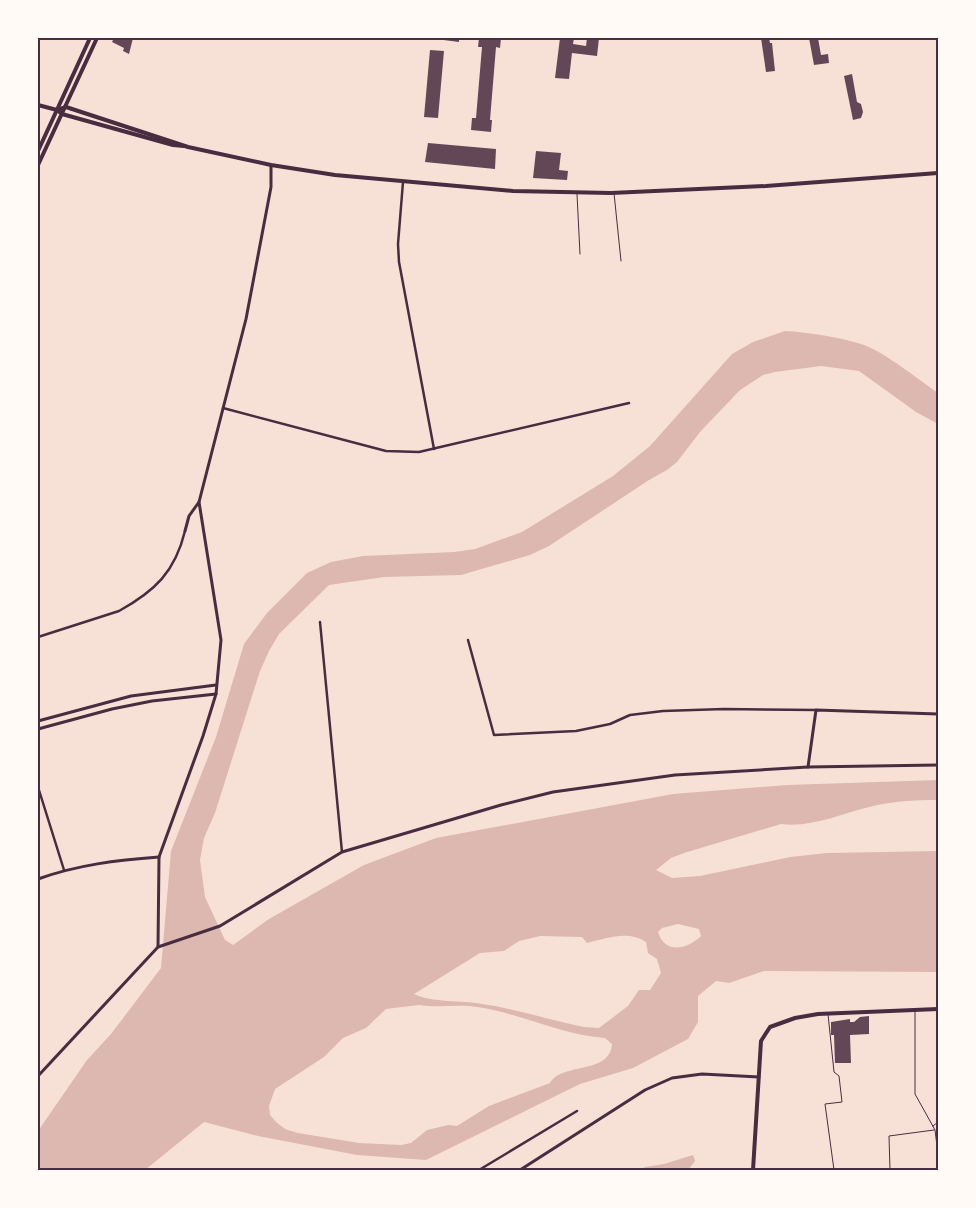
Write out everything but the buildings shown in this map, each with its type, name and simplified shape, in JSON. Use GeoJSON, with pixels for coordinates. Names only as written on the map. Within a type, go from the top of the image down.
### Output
{"type":"FeatureCollection","features":[{"type":"Feature","properties":{"kind":"main road"},"geometry":{"type":"LineString","coordinates":[[38,151],[90,38]]}},
{"type":"Feature","properties":{"kind":"main road"},"geometry":{"type":"LineString","coordinates":[[38,165],[96,38]]}},
{"type":"Feature","properties":{"kind":"main road"},"geometry":{"type":"LineString","coordinates":[[38,105],[57,110],[62,114],[173,145],[271,165],[402,182],[512,191],[578,193],[783,185],[938,173]]}},
{"type":"Feature","properties":{"kind":"main road"},"geometry":{"type":"LineString","coordinates":[[57,110],[66,107],[188,147]]}},
{"type":"Feature","properties":{"kind":"main road"},"geometry":{"type":"LineString","coordinates":[[752,1170],[761,1040],[770,1027],[787,1019],[828,1014],[938,1009]]}},
{"type":"Feature","properties":{"kind":"street"},"geometry":{"type":"LineString","coordinates":[[38,637],[119,611],[131,604],[166,574],[176,562],[189,516],[199,502],[248,309],[271,187],[271,165]]}},
{"type":"Feature","properties":{"kind":"street"},"geometry":{"type":"LineString","coordinates":[[402,182],[398,244],[399,262],[434,449]]}},
{"type":"Feature","properties":{"kind":"street"},"geometry":{"type":"LineString","coordinates":[[223,408],[386,450],[419,452],[629,403]]}},
{"type":"Feature","properties":{"kind":"street"},"geometry":{"type":"LineString","coordinates":[[158,948],[159,857],[216,694],[221,640],[199,502]]}},
{"type":"Feature","properties":{"kind":"street"},"geometry":{"type":"LineString","coordinates":[[320,622],[342,852]]}},
{"type":"Feature","properties":{"kind":"street"},"geometry":{"type":"LineString","coordinates":[[468,640],[494,735],[576,731],[610,724],[630,715],[724,709],[938,714]]}},
{"type":"Feature","properties":{"kind":"street"},"geometry":{"type":"LineString","coordinates":[[38,721],[131,696],[216,685]]}},
{"type":"Feature","properties":{"kind":"street"},"geometry":{"type":"LineString","coordinates":[[38,729],[136,704],[216,694]]}},
{"type":"Feature","properties":{"kind":"street"},"geometry":{"type":"LineString","coordinates":[[808,767],[816,710]]}},
{"type":"Feature","properties":{"kind":"street"},"geometry":{"type":"LineString","coordinates":[[38,1076],[158,948],[220,926],[342,852],[501,804],[553,792],[675,775],[808,767],[938,765]]}},
{"type":"Feature","properties":{"kind":"street"},"geometry":{"type":"LineString","coordinates":[[38,787],[64,870]]}},
{"type":"Feature","properties":{"kind":"street"},"geometry":{"type":"LineString","coordinates":[[38,879],[64,870],[117,860],[159,857]]}},
{"type":"Feature","properties":{"kind":"street"},"geometry":{"type":"LineString","coordinates":[[520,1170],[645,1090],[672,1078],[702,1074],[759,1077]]}},
{"type":"Feature","properties":{"kind":"street"},"geometry":{"type":"LineString","coordinates":[[479,1170],[577,1111]]}},
{"type":"Feature","properties":{"kind":"lane"},"geometry":{"type":"LineString","coordinates":[[614,192],[621,262]]}},
{"type":"Feature","properties":{"kind":"lane"},"geometry":{"type":"LineString","coordinates":[[578,193],[580,254]]}},
{"type":"Feature","properties":{"kind":"lane"},"geometry":{"type":"LineString","coordinates":[[915,1009],[915,1094],[935,1130],[938,1154]]}},
{"type":"Feature","properties":{"kind":"lane"},"geometry":{"type":"LineString","coordinates":[[828,1014],[834,1072],[838,1076],[842,1102],[825,1104],[834,1170]]}},
{"type":"Feature","properties":{"kind":"lane"},"geometry":{"type":"LineString","coordinates":[[932,1126],[938,1122]]}},
{"type":"Feature","properties":{"kind":"lane"},"geometry":{"type":"LineString","coordinates":[[890,1170],[889,1136],[935,1130]]}},
{"type":"Feature","properties":{"kind":"shaded area"},"geometry":{"type":"Polygon","coordinates":[[[785,331],[825,336],[864,345],[893,361],[938,393],[938,424],[916,412],[859,371],[821,366],[763,375],[740,390],[700,432],[677,462],[667,470],[549,546],[530,555],[461,575],[384,577],[329,585],[279,634],[260,671],[215,813],[204,838],[200,860],[205,897],[225,940],[233,945],[269,919],[364,865],[436,838],[673,794],[787,785],[938,780],[938,800],[886,803],[825,820],[792,825],[781,824],[684,853],[671,858],[656,870],[672,878],[700,876],[790,857],[827,853],[938,851],[938,972],[764,971],[729,983],[716,981],[698,996],[698,1022],[688,1039],[633,1068],[580,1084],[426,1160],[357,1155],[258,1136],[204,1122],[145,1170],[38,1170],[38,1131],[87,1060],[111,1034],[161,968],[171,851],[216,737],[244,644],[267,613],[307,573],[331,562],[363,556],[454,552],[475,549],[522,532],[613,476],[650,446],[732,354],[753,342],[785,331]],[[678,924],[662,928],[658,932],[661,939],[671,947],[684,947],[701,936],[699,929],[678,924]],[[540,936],[519,941],[504,951],[480,953],[414,994],[429,999],[495,1006],[584,1027],[599,1028],[628,1006],[639,990],[650,990],[661,973],[657,959],[648,953],[646,942],[632,936],[610,937],[587,943],[582,937],[540,936]],[[419,1005],[386,1009],[366,1028],[343,1038],[324,1057],[275,1089],[269,1106],[270,1115],[276,1122],[285,1129],[298,1133],[359,1143],[401,1145],[411,1143],[427,1130],[448,1125],[457,1126],[489,1106],[550,1083],[564,1072],[595,1064],[609,1054],[612,1044],[605,1038],[573,1033],[509,1014],[477,1007],[419,1005]]]}},
{"type":"Feature","properties":{"kind":"shaded area"},"geometry":{"type":"Polygon","coordinates":[[[693,1155],[695,1161],[688,1170],[639,1170],[645,1167],[664,1164],[693,1155]]]}}]}
